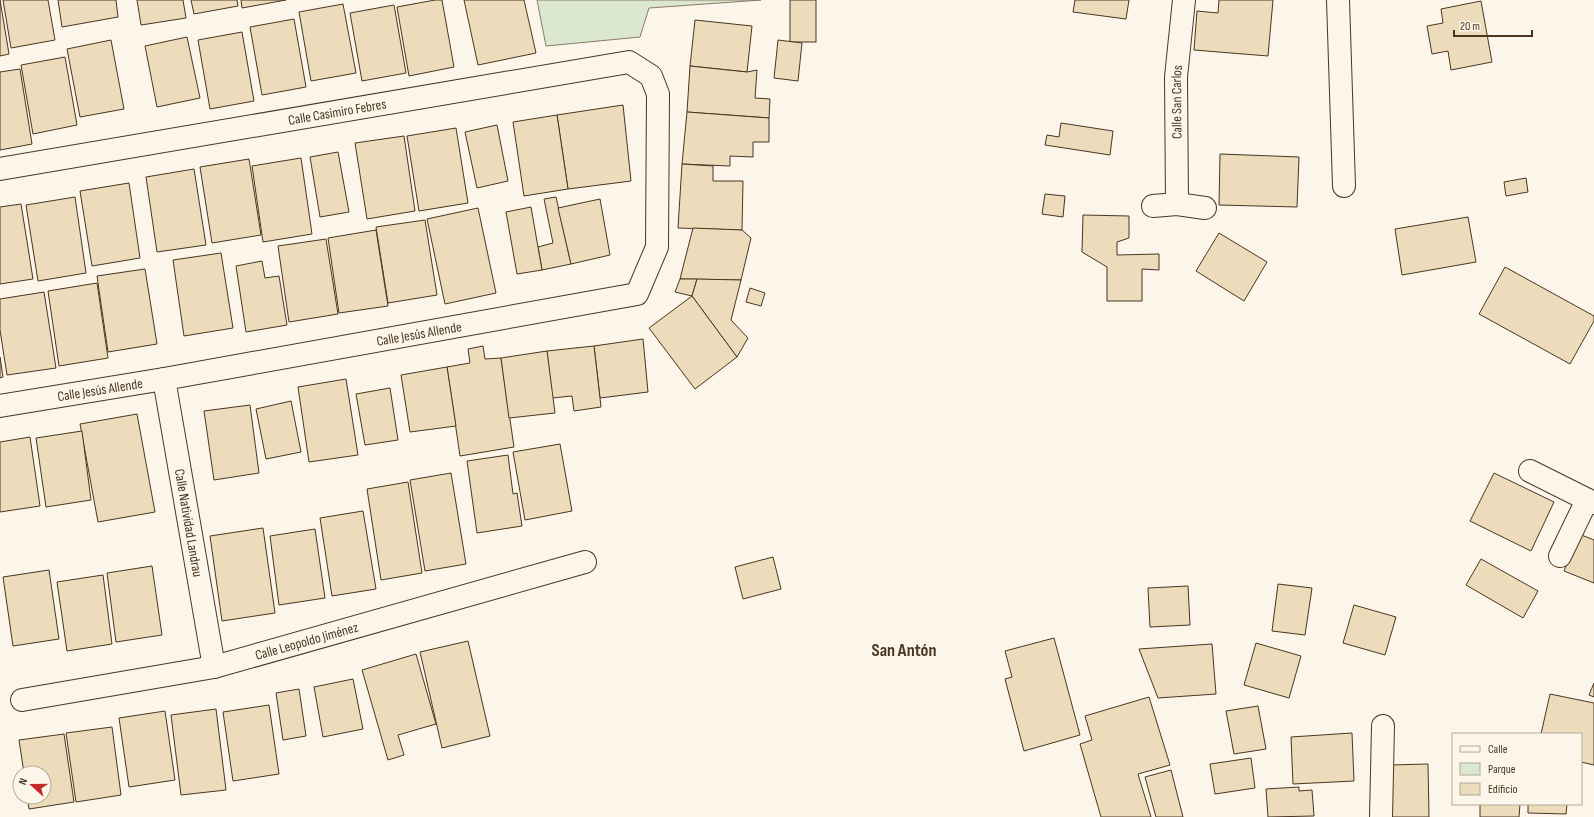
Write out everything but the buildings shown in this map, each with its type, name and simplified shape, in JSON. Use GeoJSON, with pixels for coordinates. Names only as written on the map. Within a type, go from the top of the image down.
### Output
{"type":"FeatureCollection","features":[{"type":"Feature","properties":{"kind":"street","name":"Calle San Carlos"},"geometry":{"type":"LineString","coordinates":[[1177,204],[1176,77],[1184,0]]}},
{"type":"Feature","properties":{"kind":"street"},"geometry":{"type":"LineString","coordinates":[[1338,0],[1344,186]]}},
{"type":"Feature","properties":{"kind":"street","name":"Calle Casimiro Febres"},"geometry":{"type":"LineString","coordinates":[[0,169],[629,62],[651,76],[658,94]]}},
{"type":"Feature","properties":{"kind":"street","name":"Calle Jesús Allende"},"geometry":{"type":"LineString","coordinates":[[0,406],[164,380],[637,294],[657,247],[658,94]]}},
{"type":"Feature","properties":{"kind":"street"},"geometry":{"type":"LineString","coordinates":[[1153,206],[1177,204],[1205,208]]}},
{"type":"Feature","properties":{"kind":"street","name":"Calle Natividad Landrau"},"geometry":{"type":"LineString","coordinates":[[164,380],[214,667]]}},
{"type":"Feature","properties":{"kind":"street"},"geometry":{"type":"LineString","coordinates":[[1530,471],[1591,502],[1560,556]]}},
{"type":"Feature","properties":{"kind":"street","name":"Calle Leopoldo Jiménez"},"geometry":{"type":"LineString","coordinates":[[22,700],[214,667],[585,562]]}},
{"type":"Feature","properties":{"kind":"street"},"geometry":{"type":"LineString","coordinates":[[1382,817],[1383,726]]}},
{"type":"Feature","properties":{"kind":"green space"},"geometry":{"type":"Polygon","coordinates":[[[537,0],[761,0],[649,8],[640,37],[546,46],[537,0]]]}},
{"type":"Feature","properties":{"kind":"district","name":"San Antón"},"geometry":{"type":"Point","coordinates":[904,650]}}]}
